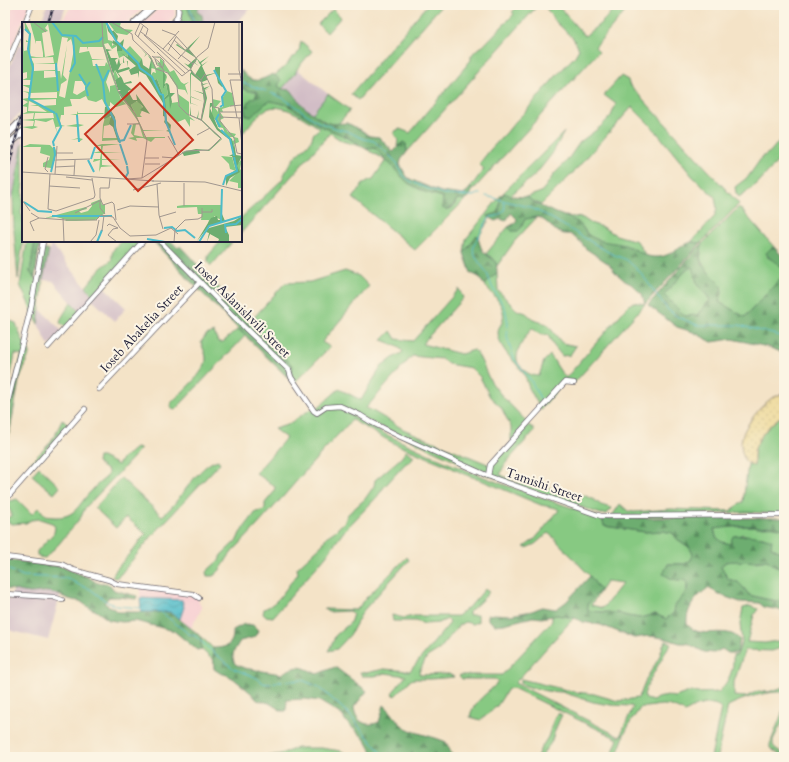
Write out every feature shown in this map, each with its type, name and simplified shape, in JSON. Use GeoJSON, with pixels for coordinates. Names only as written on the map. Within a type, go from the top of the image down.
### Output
{"type":"FeatureCollection","features":[{"type":"Feature","properties":{"kind":"highway"},"geometry":{"type":"LineString","coordinates":[[136,22],[155,5]]}},
{"type":"Feature","properties":{"kind":"highway"},"geometry":{"type":"LineString","coordinates":[[5,137],[22,120]]}},
{"type":"Feature","properties":{"kind":"highway"},"geometry":{"type":"LineString","coordinates":[[5,148],[22,133]]}},
{"type":"Feature","properties":{"kind":"street"},"geometry":{"type":"LineString","coordinates":[[25,22],[32,5]]}},
{"type":"Feature","properties":{"kind":"street"},"geometry":{"type":"LineString","coordinates":[[174,22],[177,17],[178,5]]}},
{"type":"Feature","properties":{"kind":"street"},"geometry":{"type":"LineString","coordinates":[[5,69],[22,29]]}},
{"type":"Feature","properties":{"kind":"street"},"geometry":{"type":"LineString","coordinates":[[5,413],[31,307],[42,242]]}},
{"type":"Feature","properties":{"kind":"street"},"geometry":{"type":"LineString","coordinates":[[48,347],[143,242]]}},
{"type":"Feature","properties":{"kind":"street","name":"Ioseb Aslanishvili Street"},"geometry":{"type":"LineString","coordinates":[[161,242],[245,328],[289,370],[291,377],[314,411]]}},
{"type":"Feature","properties":{"kind":"street","name":"Ioseb Abakelia Street"},"geometry":{"type":"LineString","coordinates":[[99,389],[200,282]]}},
{"type":"Feature","properties":{"kind":"street"},"geometry":{"type":"LineString","coordinates":[[488,476],[490,465],[565,382],[574,383]]}},
{"type":"Feature","properties":{"kind":"street","name":"Tamishi Street"},"geometry":{"type":"LineString","coordinates":[[314,411],[317,413],[326,407],[340,406],[401,437],[488,476],[601,516],[784,515]]}},
{"type":"Feature","properties":{"kind":"street"},"geometry":{"type":"LineString","coordinates":[[5,500],[85,409]]}},
{"type":"Feature","properties":{"kind":"street"},"geometry":{"type":"LineString","coordinates":[[5,557],[61,564],[73,570],[109,580],[117,584],[193,594],[199,598]]}},
{"type":"Feature","properties":{"kind":"street"},"geometry":{"type":"LineString","coordinates":[[5,594],[52,597],[62,600]]}},
{"type":"Feature","properties":{"kind":"shaded area"},"geometry":{"type":"Polygon","coordinates":[[[15,5],[30,5],[5,61],[5,16],[15,5]]]}},
{"type":"Feature","properties":{"kind":"shaded area"},"geometry":{"type":"Polygon","coordinates":[[[47,5],[66,5],[60,22],[41,22],[47,5]]]}},
{"type":"Feature","properties":{"kind":"shaded area"},"geometry":{"type":"Polygon","coordinates":[[[72,5],[146,5],[128,22],[61,22],[72,5]]]}},
{"type":"Feature","properties":{"kind":"shaded area"},"geometry":{"type":"Polygon","coordinates":[[[162,5],[174,6],[175,15],[170,22],[144,22],[162,5]]]}},
{"type":"Feature","properties":{"kind":"shaded area"},"geometry":{"type":"Polygon","coordinates":[[[199,5],[253,5],[238,22],[203,22],[202,15],[197,12],[199,5]]]}},
{"type":"Feature","properties":{"kind":"shaded area"},"geometry":{"type":"Polygon","coordinates":[[[19,44],[22,46],[22,112],[5,127],[5,77],[19,44]]]}},
{"type":"Feature","properties":{"kind":"shaded area"},"geometry":{"type":"Polygon","coordinates":[[[297,69],[328,94],[312,114],[299,101],[291,90],[282,89],[295,74],[297,69]]]}},
{"type":"Feature","properties":{"kind":"shaded area"},"geometry":{"type":"Polygon","coordinates":[[[22,137],[22,148],[13,197],[5,205],[5,151],[22,137]]]}},
{"type":"Feature","properties":{"kind":"shaded area"},"geometry":{"type":"Polygon","coordinates":[[[51,244],[93,296],[103,286],[126,308],[115,321],[91,299],[80,312],[53,281],[43,280],[51,244]]]}},
{"type":"Feature","properties":{"kind":"shaded area"},"geometry":{"type":"Polygon","coordinates":[[[40,309],[62,331],[49,346],[38,324],[40,309]]]}},
{"type":"Feature","properties":{"kind":"shaded area"},"geometry":{"type":"Polygon","coordinates":[[[140,585],[198,595],[199,603],[202,608],[191,628],[180,619],[184,607],[160,600],[140,598],[140,585]]]}},
{"type":"Feature","properties":{"kind":"shaded area"},"geometry":{"type":"Polygon","coordinates":[[[14,589],[31,593],[50,592],[60,596],[48,640],[5,629],[5,599],[12,599],[11,595],[14,589]]]}},
{"type":"Feature","properties":{"kind":"green space"},"geometry":{"type":"Polygon","coordinates":[[[181,5],[187,5],[192,22],[181,22],[181,5]]]}},
{"type":"Feature","properties":{"kind":"green space"},"geometry":{"type":"Polygon","coordinates":[[[187,5],[199,5],[197,12],[202,15],[203,22],[192,22],[187,5]]]}},
{"type":"Feature","properties":{"kind":"green space"},"geometry":{"type":"Polygon","coordinates":[[[427,5],[442,5],[358,100],[351,94],[427,5]]]}},
{"type":"Feature","properties":{"kind":"green space"},"geometry":{"type":"Polygon","coordinates":[[[519,5],[538,5],[407,152],[406,144],[403,142],[397,147],[398,140],[394,134],[395,131],[400,129],[410,133],[471,60],[471,56],[476,50],[483,46],[514,14],[512,12],[519,5]]]}},
{"type":"Feature","properties":{"kind":"green space"},"geometry":{"type":"Polygon","coordinates":[[[544,5],[557,5],[585,36],[603,21],[614,8],[631,5],[595,47],[599,51],[473,190],[470,188],[484,169],[479,164],[575,56],[579,49],[573,38],[555,21],[544,5]]]}},
{"type":"Feature","properties":{"kind":"green space"},"geometry":{"type":"Polygon","coordinates":[[[333,9],[341,17],[327,33],[318,24],[333,9]]]}},
{"type":"Feature","properties":{"kind":"green space"},"geometry":{"type":"Polygon","coordinates":[[[301,41],[312,51],[282,89],[278,86],[275,75],[287,65],[292,57],[296,56],[299,51],[301,41]]]}},
{"type":"Feature","properties":{"kind":"green space"},"geometry":{"type":"Polygon","coordinates":[[[242,71],[252,80],[260,80],[273,74],[281,80],[278,86],[282,89],[291,90],[303,106],[324,122],[330,124],[347,123],[370,136],[379,137],[393,152],[403,142],[406,144],[407,152],[401,160],[400,165],[408,178],[441,192],[464,195],[470,188],[473,190],[466,199],[457,199],[455,204],[451,207],[447,209],[442,208],[443,197],[425,192],[408,183],[375,148],[366,149],[347,137],[323,127],[287,105],[271,101],[266,103],[251,117],[246,115],[244,108],[249,101],[256,96],[257,91],[249,91],[242,88],[242,71]]]}},
{"type":"Feature","properties":{"kind":"green space"},"geometry":{"type":"Polygon","coordinates":[[[621,76],[628,80],[629,84],[739,204],[701,243],[691,242],[714,217],[717,209],[715,197],[693,177],[654,129],[632,107],[572,174],[541,205],[527,197],[541,192],[554,174],[566,162],[580,142],[600,127],[611,116],[616,104],[604,95],[621,76]]]}},
{"type":"Feature","properties":{"kind":"green space"},"geometry":{"type":"Polygon","coordinates":[[[242,88],[257,91],[256,96],[249,101],[246,115],[251,117],[264,104],[270,101],[275,101],[289,106],[321,126],[347,137],[363,147],[342,141],[330,133],[242,232],[242,217],[282,180],[294,158],[311,142],[313,134],[320,128],[293,112],[278,107],[265,110],[242,134],[242,88]]]}},
{"type":"Feature","properties":{"kind":"green space"},"geometry":{"type":"Polygon","coordinates":[[[328,94],[350,110],[338,124],[326,122],[312,114],[328,94]]]}},
{"type":"Feature","properties":{"kind":"green space"},"geometry":{"type":"Polygon","coordinates":[[[564,132],[552,154],[536,174],[500,204],[498,213],[488,217],[490,218],[478,238],[477,235],[464,253],[466,239],[501,195],[564,132]]]}},
{"type":"Feature","properties":{"kind":"green space"},"geometry":{"type":"Polygon","coordinates":[[[784,135],[784,157],[779,160],[757,184],[739,197],[736,193],[735,187],[748,177],[762,157],[770,152],[784,135]]]}},
{"type":"Feature","properties":{"kind":"green space"},"geometry":{"type":"Polygon","coordinates":[[[22,148],[21,213],[23,242],[18,279],[14,231],[13,197],[22,148]]]}},
{"type":"Feature","properties":{"kind":"green space"},"geometry":{"type":"Polygon","coordinates":[[[375,148],[408,183],[425,192],[443,197],[442,208],[450,209],[454,206],[457,199],[466,199],[415,250],[353,198],[363,184],[373,179],[386,160],[366,149],[375,148]]]}},
{"type":"Feature","properties":{"kind":"green space"},"geometry":{"type":"Polygon","coordinates":[[[504,193],[512,196],[527,197],[544,208],[578,222],[588,235],[594,238],[625,245],[649,256],[664,256],[689,243],[701,243],[645,304],[642,294],[615,272],[609,264],[585,248],[581,242],[570,234],[560,233],[545,221],[537,217],[525,219],[518,231],[512,231],[508,227],[515,223],[517,219],[511,213],[506,221],[500,219],[495,221],[488,216],[498,213],[500,204],[499,200],[504,193]]]}},
{"type":"Feature","properties":{"kind":"green space"},"geometry":{"type":"Polygon","coordinates":[[[739,207],[775,248],[771,248],[767,257],[781,266],[784,272],[784,275],[745,317],[719,302],[722,293],[700,259],[702,244],[739,207]]]}},
{"type":"Feature","properties":{"kind":"green space"},"geometry":{"type":"Polygon","coordinates":[[[565,216],[583,218],[590,223],[602,227],[616,235],[637,241],[646,256],[636,250],[601,241],[589,236],[581,225],[565,216]]]}},
{"type":"Feature","properties":{"kind":"green space"},"geometry":{"type":"Polygon","coordinates":[[[537,217],[514,242],[497,266],[494,259],[486,254],[508,227],[512,231],[521,228],[524,219],[537,217]]]}},
{"type":"Feature","properties":{"kind":"green space"},"geometry":{"type":"Polygon","coordinates":[[[477,235],[482,249],[495,261],[497,267],[497,273],[484,285],[479,277],[471,273],[464,253],[477,235]]]}},
{"type":"Feature","properties":{"kind":"green space"},"geometry":{"type":"Polygon","coordinates":[[[27,242],[35,242],[30,272],[36,280],[43,280],[38,324],[20,285],[27,242]]]}},
{"type":"Feature","properties":{"kind":"green space"},"geometry":{"type":"Polygon","coordinates":[[[35,242],[40,242],[35,278],[30,272],[35,242]]]}},
{"type":"Feature","properties":{"kind":"green space"},"geometry":{"type":"Polygon","coordinates":[[[121,242],[142,242],[93,296],[86,287],[101,268],[112,260],[112,254],[117,245],[121,242]]]}},
{"type":"Feature","properties":{"kind":"green space"},"geometry":{"type":"Polygon","coordinates":[[[154,242],[172,242],[178,248],[180,246],[251,322],[249,325],[293,366],[291,377],[285,375],[195,286],[154,242]]]}},
{"type":"Feature","properties":{"kind":"green space"},"geometry":{"type":"Polygon","coordinates":[[[220,242],[232,242],[211,266],[208,262],[208,256],[220,242]]]}},
{"type":"Feature","properties":{"kind":"green space"},"geometry":{"type":"Polygon","coordinates":[[[702,244],[700,259],[707,271],[721,285],[722,293],[719,302],[745,317],[784,275],[784,353],[768,347],[732,339],[712,342],[693,332],[677,327],[648,305],[702,244]],[[692,267],[686,270],[664,295],[685,316],[697,315],[710,300],[698,286],[692,267]]]}},
{"type":"Feature","properties":{"kind":"green space"},"geometry":{"type":"Polygon","coordinates":[[[771,248],[775,248],[784,258],[784,270],[767,255],[766,253],[771,248]]]}},
{"type":"Feature","properties":{"kind":"green space"},"geometry":{"type":"Polygon","coordinates":[[[43,249],[49,250],[43,280],[39,280],[43,249]]]}},
{"type":"Feature","properties":{"kind":"green space"},"geometry":{"type":"Polygon","coordinates":[[[693,266],[698,286],[710,300],[697,315],[685,316],[664,295],[686,270],[693,266]]]}},
{"type":"Feature","properties":{"kind":"green space"},"geometry":{"type":"Polygon","coordinates":[[[345,271],[359,276],[369,286],[322,342],[330,347],[293,384],[285,375],[291,376],[248,324],[285,283],[310,282],[345,271]]]}},
{"type":"Feature","properties":{"kind":"green space"},"geometry":{"type":"Polygon","coordinates":[[[497,273],[498,290],[517,310],[526,313],[534,320],[547,324],[562,343],[576,346],[570,355],[562,356],[553,345],[548,335],[539,334],[532,328],[521,345],[517,354],[517,359],[518,364],[524,370],[535,376],[539,376],[544,361],[550,355],[561,373],[566,378],[627,307],[633,302],[645,304],[574,383],[565,382],[540,410],[523,373],[506,352],[499,339],[498,332],[503,319],[502,309],[498,300],[484,285],[497,273]]]}},
{"type":"Feature","properties":{"kind":"green space"},"geometry":{"type":"Polygon","coordinates":[[[459,289],[463,298],[422,344],[461,354],[474,350],[494,386],[528,423],[511,441],[511,427],[501,407],[490,397],[480,377],[471,368],[448,364],[442,359],[412,356],[366,408],[403,429],[490,465],[529,425],[535,430],[505,464],[500,474],[514,482],[553,489],[572,497],[583,495],[593,499],[601,505],[611,508],[607,514],[601,514],[488,475],[335,406],[317,413],[314,411],[339,389],[361,400],[381,367],[403,352],[396,346],[382,340],[391,331],[396,339],[413,341],[459,289]]]}},
{"type":"Feature","properties":{"kind":"green space"},"geometry":{"type":"Polygon","coordinates":[[[71,302],[80,312],[65,327],[60,323],[71,302]]]}},
{"type":"Feature","properties":{"kind":"green space"},"geometry":{"type":"Polygon","coordinates":[[[5,319],[16,323],[21,337],[30,352],[19,381],[15,380],[22,355],[15,354],[5,404],[5,319]]]}},
{"type":"Feature","properties":{"kind":"green space"},"geometry":{"type":"Polygon","coordinates":[[[238,329],[245,336],[175,410],[171,408],[171,403],[198,376],[205,364],[206,356],[201,342],[206,335],[214,332],[218,342],[223,342],[238,329]]]}},
{"type":"Feature","properties":{"kind":"green space"},"geometry":{"type":"Polygon","coordinates":[[[15,380],[19,381],[5,458],[5,431],[15,380]]]}},
{"type":"Feature","properties":{"kind":"green space"},"geometry":{"type":"Polygon","coordinates":[[[339,408],[385,434],[448,463],[502,484],[602,518],[604,526],[645,532],[663,531],[673,533],[677,539],[689,547],[693,554],[691,560],[685,564],[668,564],[672,579],[687,581],[687,591],[675,606],[674,613],[666,619],[655,614],[640,618],[617,613],[587,611],[590,576],[553,537],[548,533],[535,544],[526,548],[524,547],[535,539],[559,510],[541,505],[395,444],[352,420],[321,453],[263,520],[232,552],[219,571],[213,576],[207,576],[206,572],[237,540],[240,533],[256,512],[262,511],[265,508],[265,503],[274,492],[275,487],[256,473],[286,438],[274,429],[287,425],[311,409],[321,413],[327,409],[339,408]],[[607,581],[591,605],[603,608],[623,583],[607,581]]]}},
{"type":"Feature","properties":{"kind":"green space"},"geometry":{"type":"Polygon","coordinates":[[[784,415],[784,514],[746,512],[665,516],[612,516],[620,504],[628,511],[634,512],[670,509],[730,511],[743,502],[748,464],[754,466],[756,445],[771,425],[784,415]]]}},
{"type":"Feature","properties":{"kind":"green space"},"geometry":{"type":"Polygon","coordinates":[[[62,419],[68,425],[32,467],[29,464],[49,444],[58,430],[62,419]]]}},
{"type":"Feature","properties":{"kind":"green space"},"geometry":{"type":"Polygon","coordinates":[[[136,448],[141,449],[85,508],[81,517],[45,558],[39,557],[37,555],[37,551],[54,533],[55,527],[52,523],[40,519],[31,520],[26,523],[11,524],[5,519],[11,516],[11,512],[6,505],[7,502],[17,499],[32,514],[39,507],[45,516],[56,517],[70,514],[79,507],[96,486],[108,475],[108,471],[97,463],[98,457],[102,457],[118,465],[121,460],[136,448]]]}},
{"type":"Feature","properties":{"kind":"green space"},"geometry":{"type":"Polygon","coordinates":[[[406,451],[414,456],[410,461],[405,464],[377,497],[345,530],[325,557],[273,617],[265,616],[263,614],[264,609],[274,603],[282,594],[298,574],[297,568],[323,544],[326,537],[335,531],[345,521],[347,515],[365,499],[374,486],[375,480],[401,458],[406,451]]]}},
{"type":"Feature","properties":{"kind":"green space"},"geometry":{"type":"Polygon","coordinates":[[[218,460],[220,463],[152,536],[120,575],[116,578],[112,577],[117,568],[146,534],[126,517],[116,528],[95,508],[121,478],[162,516],[175,503],[203,469],[218,460]]]}},
{"type":"Feature","properties":{"kind":"green space"},"geometry":{"type":"Polygon","coordinates":[[[39,467],[60,487],[54,494],[32,475],[39,467]]]}},
{"type":"Feature","properties":{"kind":"green space"},"geometry":{"type":"Polygon","coordinates":[[[602,518],[784,518],[784,529],[770,526],[740,526],[714,529],[716,537],[722,542],[730,544],[733,536],[737,535],[763,537],[772,540],[771,547],[784,554],[784,572],[767,560],[725,562],[721,567],[728,579],[738,582],[749,595],[784,602],[784,611],[764,607],[759,603],[740,602],[723,596],[708,588],[704,591],[690,608],[687,624],[693,630],[700,632],[724,633],[735,636],[740,640],[737,653],[728,653],[722,649],[714,653],[704,652],[687,643],[680,643],[663,638],[649,636],[634,638],[601,625],[582,622],[575,618],[557,615],[542,618],[533,617],[495,625],[488,620],[488,615],[494,614],[510,615],[532,611],[542,607],[556,609],[566,602],[590,576],[600,590],[588,604],[588,611],[618,613],[640,618],[655,614],[666,619],[674,613],[675,606],[687,591],[687,581],[672,579],[663,574],[668,564],[685,564],[691,560],[693,554],[689,547],[677,539],[673,533],[663,531],[645,532],[604,526],[602,518]]]}},
{"type":"Feature","properties":{"kind":"green space"},"geometry":{"type":"Polygon","coordinates":[[[753,526],[776,527],[784,529],[784,554],[771,547],[764,537],[753,537],[742,534],[730,544],[722,542],[716,537],[714,528],[753,526]]]}},
{"type":"Feature","properties":{"kind":"green space"},"geometry":{"type":"Polygon","coordinates":[[[407,557],[409,560],[363,611],[350,635],[337,649],[328,651],[335,636],[350,623],[353,614],[349,611],[328,612],[324,609],[356,610],[362,602],[407,557]]]}},
{"type":"Feature","properties":{"kind":"green space"},"geometry":{"type":"Polygon","coordinates":[[[5,559],[60,566],[90,578],[97,583],[110,585],[114,590],[137,596],[136,599],[109,597],[104,603],[119,612],[170,612],[201,637],[201,649],[197,650],[174,631],[135,621],[122,622],[109,620],[80,601],[72,600],[49,592],[30,593],[5,589],[5,559]]]}},
{"type":"Feature","properties":{"kind":"green space"},"geometry":{"type":"Polygon","coordinates":[[[734,560],[756,562],[767,560],[784,572],[784,602],[749,595],[738,582],[728,579],[721,567],[725,562],[734,560]]]}},
{"type":"Feature","properties":{"kind":"green space"},"geometry":{"type":"Polygon","coordinates":[[[486,588],[489,592],[469,612],[469,615],[478,615],[478,622],[473,624],[465,622],[459,625],[440,649],[427,657],[419,672],[420,675],[449,674],[454,677],[414,679],[411,680],[395,696],[392,693],[406,676],[385,673],[375,676],[362,676],[360,672],[366,673],[384,669],[410,671],[450,623],[448,619],[438,623],[425,624],[415,621],[393,621],[392,615],[404,618],[414,616],[458,616],[473,603],[486,588]]]}},
{"type":"Feature","properties":{"kind":"green space"},"geometry":{"type":"Polygon","coordinates":[[[750,606],[758,609],[754,615],[747,642],[765,643],[784,640],[784,647],[772,651],[745,650],[734,682],[734,696],[746,697],[758,691],[768,692],[784,687],[784,692],[755,696],[728,706],[717,757],[711,757],[721,708],[717,705],[703,704],[685,712],[675,707],[666,705],[641,707],[631,721],[624,735],[621,734],[633,707],[631,706],[593,702],[562,692],[546,691],[521,684],[521,679],[575,692],[594,694],[618,701],[638,698],[646,679],[659,658],[666,641],[671,643],[648,684],[644,695],[646,699],[653,701],[657,698],[668,696],[675,697],[692,691],[697,693],[719,692],[730,675],[733,666],[733,655],[737,655],[742,642],[740,624],[743,608],[750,606]]]}},
{"type":"Feature","properties":{"kind":"green space"},"geometry":{"type":"Polygon","coordinates":[[[557,615],[575,618],[515,683],[620,737],[621,735],[624,736],[616,757],[611,757],[618,739],[513,688],[508,689],[497,706],[481,720],[470,717],[471,712],[477,702],[498,682],[495,679],[462,679],[459,676],[502,675],[552,621],[552,616],[557,615]]]}},
{"type":"Feature","properties":{"kind":"green space"},"geometry":{"type":"Polygon","coordinates":[[[244,624],[253,625],[258,630],[255,637],[240,641],[233,655],[235,664],[244,668],[281,674],[296,667],[307,669],[317,674],[335,667],[367,691],[354,707],[356,716],[362,722],[366,724],[374,724],[379,722],[384,705],[406,728],[446,742],[453,757],[375,757],[365,739],[347,723],[342,715],[319,701],[305,699],[287,700],[286,711],[282,711],[269,703],[257,700],[234,679],[214,669],[213,648],[228,645],[232,639],[233,630],[244,624]]]}},
{"type":"Feature","properties":{"kind":"green space"},"geometry":{"type":"Polygon","coordinates":[[[201,637],[213,648],[213,660],[201,649],[201,637]]]}},
{"type":"Feature","properties":{"kind":"green space"},"geometry":{"type":"Polygon","coordinates":[[[784,708],[784,719],[773,740],[773,745],[784,754],[783,757],[770,748],[770,744],[784,708]]]}},
{"type":"Feature","properties":{"kind":"green space"},"geometry":{"type":"Polygon","coordinates":[[[558,713],[562,715],[557,724],[551,742],[544,752],[543,757],[537,757],[540,749],[548,737],[558,713]]]}},
{"type":"Feature","properties":{"kind":"green space"},"geometry":{"type":"Polygon","coordinates":[[[297,748],[321,748],[341,751],[354,757],[262,757],[281,754],[297,748]]]}},
{"type":"Feature","properties":{"kind":"sand"},"geometry":{"type":"Polygon","coordinates":[[[784,393],[784,415],[771,424],[761,437],[754,451],[754,466],[745,461],[743,455],[741,443],[744,432],[754,415],[768,401],[784,393]]]}},
{"type":"Feature","properties":{"kind":"water"},"geometry":{"type":"Polygon","coordinates":[[[140,598],[182,600],[184,607],[180,619],[170,612],[141,612],[140,598]]]}},
{"type":"Feature","properties":{"kind":"waterway"},"geometry":{"type":"LineString","coordinates":[[189,5],[194,22]]}},
{"type":"Feature","properties":{"kind":"waterway"},"geometry":{"type":"LineString","coordinates":[[242,82],[266,91]]}},
{"type":"Feature","properties":{"kind":"waterway"},"geometry":{"type":"LineString","coordinates":[[271,93],[283,98],[318,122],[347,131],[364,139],[374,141],[397,163],[403,175],[410,181],[447,195],[473,196],[480,194]]}},
{"type":"Feature","properties":{"kind":"waterway"},"geometry":{"type":"LineString","coordinates":[[486,196],[529,207],[546,215],[610,253],[627,260],[640,272],[668,310],[678,317],[697,325],[739,325],[784,337]]}},
{"type":"Feature","properties":{"kind":"waterway"},"geometry":{"type":"LineString","coordinates":[[502,200],[505,205],[504,211],[497,216],[491,217],[487,221],[475,243],[473,250],[476,258],[487,273],[492,287],[505,308],[508,323],[507,337],[514,359],[530,379],[541,400]]}},
{"type":"Feature","properties":{"kind":"waterway"},"geometry":{"type":"LineString","coordinates":[[5,568],[23,576],[68,578],[79,585],[90,589],[107,602],[117,606],[141,608]]}},
{"type":"Feature","properties":{"kind":"waterway"},"geometry":{"type":"LineString","coordinates":[[161,612],[189,634],[195,636],[234,669],[257,678],[263,683],[269,684],[302,680],[319,687],[348,713],[381,753],[389,757]]}},
{"type":"Feature","properties":{"kind":"railway"},"geometry":{"type":"LineString","coordinates":[[48,22],[54,5]]}},
{"type":"Feature","properties":{"kind":"railway"},"geometry":{"type":"LineString","coordinates":[[5,182],[22,114]]}}]}
